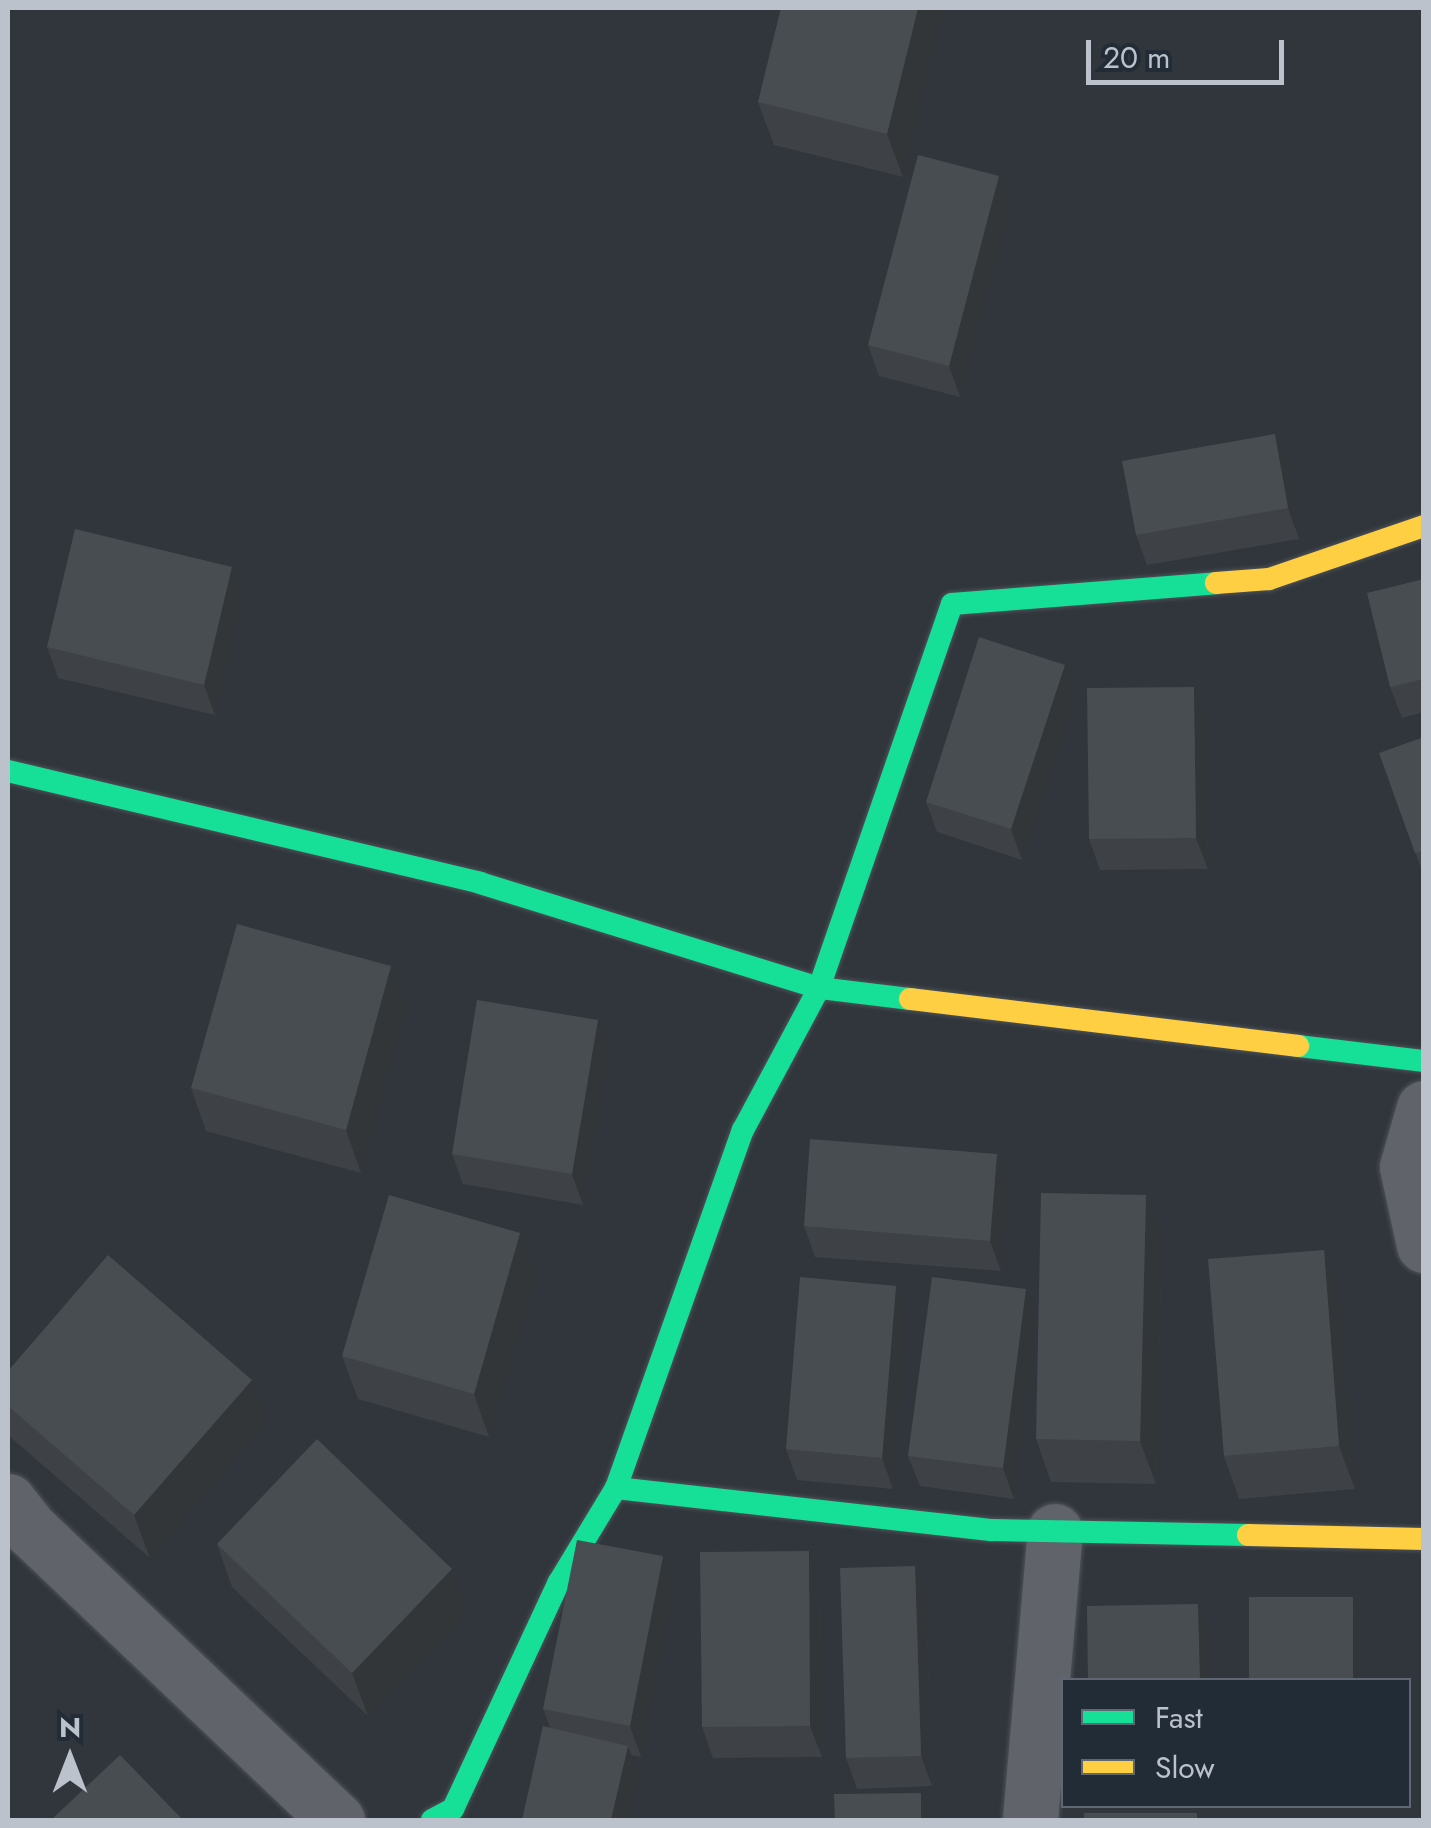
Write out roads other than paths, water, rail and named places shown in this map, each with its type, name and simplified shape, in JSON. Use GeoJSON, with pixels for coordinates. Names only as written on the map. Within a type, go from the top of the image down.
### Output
{"type":"FeatureCollection","features":[{"type":"Feature","properties":{"kind":"street"},"geometry":{"type":"LineString","coordinates":[[432,1820],[453,1808],[558,1582],[616,1488],[743,1130],[819,988],[952,604],[1269,579],[1424,526]]}},
{"type":"Feature","properties":{"kind":"street"},"geometry":{"type":"LineString","coordinates":[[8,770],[480,883],[819,988],[1424,1062]]}},
{"type":"Feature","properties":{"kind":"street"},"geometry":{"type":"LineString","coordinates":[[1424,1108],[1408,1166],[1424,1245]]}},
{"type":"Feature","properties":{"kind":"street"},"geometry":{"type":"LineString","coordinates":[[616,1488],[991,1530],[1424,1539]]}},
{"type":"Feature","properties":{"kind":"street"},"geometry":{"type":"LineString","coordinates":[[8,1501],[31,1530],[337,1820]]}},
{"type":"Feature","properties":{"kind":"street"},"geometry":{"type":"LineString","coordinates":[[1030,1820],[1054,1530]]}}]}
